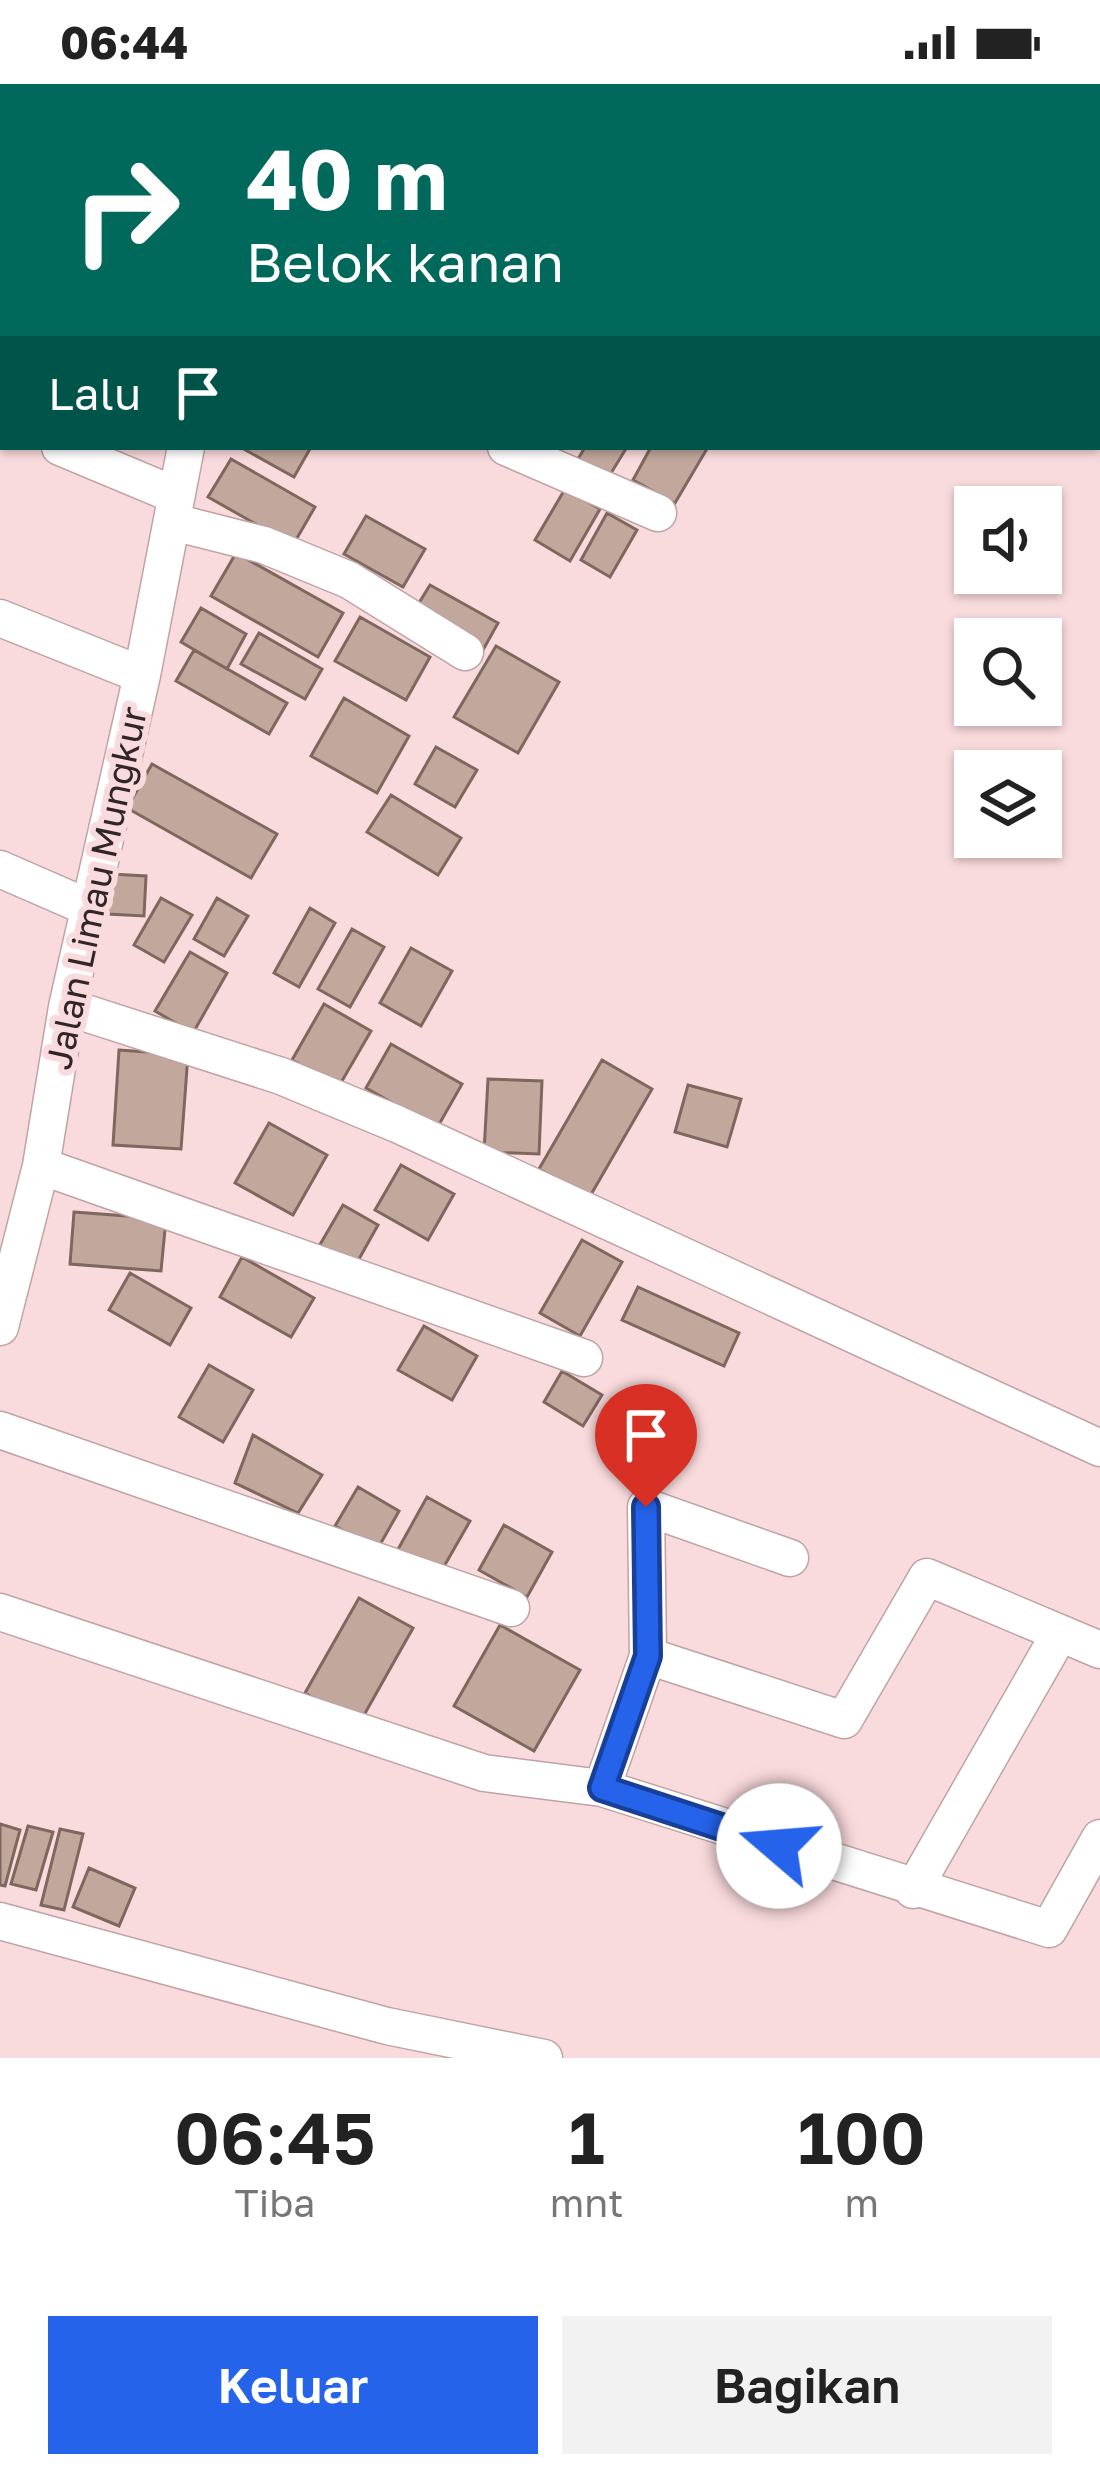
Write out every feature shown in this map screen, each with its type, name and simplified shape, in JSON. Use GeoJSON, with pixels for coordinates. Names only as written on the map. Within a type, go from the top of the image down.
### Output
{"type":"FeatureCollection","features":[{"type":"Feature","properties":{"kind":"street"},"geometry":{"type":"LineString","coordinates":[[66,450],[174,508],[349,580],[466,652]]}},
{"type":"Feature","properties":{"kind":"street","name":"Jalan Limau Mungkur"},"geometry":{"type":"LineString","coordinates":[[0,1327],[12,1215],[41,1166],[87,907],[142,676],[185,450]]}},
{"type":"Feature","properties":{"kind":"street"},"geometry":{"type":"LineString","coordinates":[[513,450],[658,513]]}},
{"type":"Feature","properties":{"kind":"street"},"geometry":{"type":"LineString","coordinates":[[0,618],[142,676]]}},
{"type":"Feature","properties":{"kind":"street"},"geometry":{"type":"LineString","coordinates":[[0,869],[87,907]]}},
{"type":"Feature","properties":{"kind":"street"},"geometry":{"type":"LineString","coordinates":[[67,1007],[281,1076],[397,1124],[1100,1448]]}},
{"type":"Feature","properties":{"kind":"street"},"geometry":{"type":"LineString","coordinates":[[41,1166],[584,1358]]}},
{"type":"Feature","properties":{"kind":"street"},"geometry":{"type":"LineString","coordinates":[[0,1430],[511,1608]]}},
{"type":"Feature","properties":{"kind":"street"},"geometry":{"type":"LineString","coordinates":[[602,1788],[648,1656],[646,1507],[790,1558]]}},
{"type":"Feature","properties":{"kind":"street"},"geometry":{"type":"LineString","coordinates":[[648,1656],[844,1720],[927,1577],[1100,1650]]}},
{"type":"Feature","properties":{"kind":"street"},"geometry":{"type":"LineString","coordinates":[[0,1612],[484,1773],[602,1788],[1048,1929],[1100,1838]]}},
{"type":"Feature","properties":{"kind":"street"},"geometry":{"type":"LineString","coordinates":[[913,1890],[1060,1633]]}},
{"type":"Feature","properties":{"kind":"street"},"geometry":{"type":"LineString","coordinates":[[0,1921],[319,2009],[544,2058]]}},
{"type":"Feature","properties":{"kind":"building"},"geometry":{"type":"Polygon","coordinates":[[[245,450],[309,450],[294,477],[245,450]]]}},
{"type":"Feature","properties":{"kind":"building"},"geometry":{"type":"Polygon","coordinates":[[[583,450],[625,450],[608,478],[577,461],[583,450]]]}},
{"type":"Feature","properties":{"kind":"building"},"geometry":{"type":"Polygon","coordinates":[[[649,450],[706,450],[675,503],[633,480],[649,450]]]}},
{"type":"Feature","properties":{"kind":"building"},"geometry":{"type":"Polygon","coordinates":[[[231,459],[315,507],[293,545],[208,497],[231,459]]]}},
{"type":"Feature","properties":{"kind":"building"},"geometry":{"type":"Polygon","coordinates":[[[565,489],[600,509],[570,561],[535,540],[565,489]]]}},
{"type":"Feature","properties":{"kind":"building"},"geometry":{"type":"Polygon","coordinates":[[[607,513],[637,530],[610,577],[581,560],[607,513]]]}},
{"type":"Feature","properties":{"kind":"building"},"geometry":{"type":"Polygon","coordinates":[[[366,516],[425,549],[403,587],[344,554],[366,516]]]}},
{"type":"Feature","properties":{"kind":"building"},"geometry":{"type":"Polygon","coordinates":[[[236,553],[343,613],[318,657],[211,596],[236,553]]]}},
{"type":"Feature","properties":{"kind":"building"},"geometry":{"type":"Polygon","coordinates":[[[430,585],[498,623],[483,650],[414,611],[430,585]]]}},
{"type":"Feature","properties":{"kind":"building"},"geometry":{"type":"Polygon","coordinates":[[[201,608],[246,634],[227,669],[181,642],[201,608]]]}},
{"type":"Feature","properties":{"kind":"building"},"geometry":{"type":"Polygon","coordinates":[[[360,617],[430,657],[406,700],[335,661],[360,617]]]}},
{"type":"Feature","properties":{"kind":"building"},"geometry":{"type":"Polygon","coordinates":[[[259,633],[322,669],[305,699],[241,664],[259,633]]]}},
{"type":"Feature","properties":{"kind":"building"},"geometry":{"type":"Polygon","coordinates":[[[496,646],[559,682],[518,753],[454,717],[496,646]]]}},
{"type":"Feature","properties":{"kind":"building"},"geometry":{"type":"Polygon","coordinates":[[[194,650],[287,703],[269,734],[176,681],[194,650]]]}},
{"type":"Feature","properties":{"kind":"building"},"geometry":{"type":"Polygon","coordinates":[[[344,698],[409,736],[377,793],[311,756],[344,698]]]}},
{"type":"Feature","properties":{"kind":"building"},"geometry":{"type":"Polygon","coordinates":[[[436,747],[477,770],[455,807],[415,784],[436,747]]]}},
{"type":"Feature","properties":{"kind":"building"},"geometry":{"type":"Polygon","coordinates":[[[152,764],[277,834],[251,878],[127,808],[152,764]]]}},
{"type":"Feature","properties":{"kind":"building"},"geometry":{"type":"Polygon","coordinates":[[[391,795],[461,838],[438,875],[367,832],[391,795]]]}},
{"type":"Feature","properties":{"kind":"building"},"geometry":{"type":"Polygon","coordinates":[[[111,874],[146,876],[144,916],[108,914],[111,874]]]}},
{"type":"Feature","properties":{"kind":"building"},"geometry":{"type":"Polygon","coordinates":[[[161,898],[192,915],[164,962],[134,945],[161,898]]]}},
{"type":"Feature","properties":{"kind":"building"},"geometry":{"type":"Polygon","coordinates":[[[217,898],[248,916],[224,956],[194,939],[217,898]]]}},
{"type":"Feature","properties":{"kind":"building"},"geometry":{"type":"Polygon","coordinates":[[[310,908],[335,923],[299,987],[274,973],[310,908]]]}},
{"type":"Feature","properties":{"kind":"building"},"geometry":{"type":"Polygon","coordinates":[[[352,929],[384,947],[350,1007],[318,989],[352,929]]]}},
{"type":"Feature","properties":{"kind":"building"},"geometry":{"type":"Polygon","coordinates":[[[411,948],[452,971],[421,1026],[380,1003],[411,948]]]}},
{"type":"Feature","properties":{"kind":"building"},"geometry":{"type":"Polygon","coordinates":[[[190,952],[227,973],[193,1033],[155,1011],[190,952]]]}},
{"type":"Feature","properties":{"kind":"building"},"geometry":{"type":"Polygon","coordinates":[[[324,1004],[371,1031],[339,1086],[292,1060],[324,1004]]]}},
{"type":"Feature","properties":{"kind":"building"},"geometry":{"type":"Polygon","coordinates":[[[391,1044],[462,1084],[437,1128],[366,1088],[391,1044]]]}},
{"type":"Feature","properties":{"kind":"building"},"geometry":{"type":"Polygon","coordinates":[[[119,1050],[188,1055],[181,1149],[113,1145],[119,1050]]]}},
{"type":"Feature","properties":{"kind":"building"},"geometry":{"type":"Polygon","coordinates":[[[602,1060],[652,1089],[589,1198],[539,1169],[602,1060]]]}},
{"type":"Feature","properties":{"kind":"building"},"geometry":{"type":"Polygon","coordinates":[[[488,1079],[542,1081],[539,1154],[484,1152],[488,1079]]]}},
{"type":"Feature","properties":{"kind":"building"},"geometry":{"type":"Polygon","coordinates":[[[688,1085],[741,1099],[727,1147],[675,1132],[688,1085]]]}},
{"type":"Feature","properties":{"kind":"building"},"geometry":{"type":"Polygon","coordinates":[[[269,1123],[327,1155],[293,1215],[235,1183],[269,1123]]]}},
{"type":"Feature","properties":{"kind":"building"},"geometry":{"type":"Polygon","coordinates":[[[401,1165],[454,1194],[428,1240],[375,1210],[401,1165]]]}},
{"type":"Feature","properties":{"kind":"building"},"geometry":{"type":"Polygon","coordinates":[[[343,1205],[378,1225],[354,1268],[318,1248],[343,1205]]]}},
{"type":"Feature","properties":{"kind":"building"},"geometry":{"type":"Polygon","coordinates":[[[74,1212],[166,1219],[161,1271],[70,1264],[74,1212]]]}},
{"type":"Feature","properties":{"kind":"building"},"geometry":{"type":"Polygon","coordinates":[[[582,1240],[622,1262],[580,1336],[540,1313],[582,1240]]]}},
{"type":"Feature","properties":{"kind":"building"},"geometry":{"type":"Polygon","coordinates":[[[242,1257],[314,1298],[291,1337],[220,1297],[242,1257]]]}},
{"type":"Feature","properties":{"kind":"building"},"geometry":{"type":"Polygon","coordinates":[[[130,1273],[191,1308],[170,1345],[109,1310],[130,1273]]]}},
{"type":"Feature","properties":{"kind":"building"},"geometry":{"type":"Polygon","coordinates":[[[638,1287],[739,1333],[724,1366],[622,1320],[638,1287]]]}},
{"type":"Feature","properties":{"kind":"building"},"geometry":{"type":"Polygon","coordinates":[[[424,1326],[477,1356],[452,1400],[398,1370],[424,1326]]]}},
{"type":"Feature","properties":{"kind":"building"},"geometry":{"type":"Polygon","coordinates":[[[209,1365],[253,1390],[223,1442],[179,1417],[209,1365]]]}},
{"type":"Feature","properties":{"kind":"building"},"geometry":{"type":"Polygon","coordinates":[[[562,1371],[602,1395],[583,1426],[544,1402],[562,1371]]]}},
{"type":"Feature","properties":{"kind":"building"},"geometry":{"type":"Polygon","coordinates":[[[253,1435],[322,1475],[298,1513],[235,1483],[253,1435]]]}},
{"type":"Feature","properties":{"kind":"building"},"geometry":{"type":"Polygon","coordinates":[[[358,1487],[399,1511],[377,1550],[335,1526],[358,1487]]]}},
{"type":"Feature","properties":{"kind":"building"},"geometry":{"type":"Polygon","coordinates":[[[427,1497],[470,1521],[438,1577],[396,1553],[427,1497]]]}},
{"type":"Feature","properties":{"kind":"building"},"geometry":{"type":"Polygon","coordinates":[[[504,1525],[552,1552],[527,1597],[479,1570],[504,1525]]]}},
{"type":"Feature","properties":{"kind":"building"},"geometry":{"type":"Polygon","coordinates":[[[359,1598],[413,1628],[359,1724],[305,1693],[359,1598]]]}},
{"type":"Feature","properties":{"kind":"building"},"geometry":{"type":"Polygon","coordinates":[[[500,1625],[580,1670],[534,1751],[454,1706],[500,1625]]]}},
{"type":"Feature","properties":{"kind":"building"},"geometry":{"type":"Polygon","coordinates":[[[0,1824],[20,1830],[5,1886],[0,1885],[0,1824]]]}},
{"type":"Feature","properties":{"kind":"building"},"geometry":{"type":"Polygon","coordinates":[[[28,1826],[53,1832],[36,1890],[11,1884],[28,1826]]]}},
{"type":"Feature","properties":{"kind":"building"},"geometry":{"type":"Polygon","coordinates":[[[60,1829],[83,1834],[64,1910],[41,1905],[60,1829]]]}},
{"type":"Feature","properties":{"kind":"building"},"geometry":{"type":"Polygon","coordinates":[[[89,1868],[135,1888],[119,1926],[73,1907],[89,1868]]]}},
{"type":"Feature","properties":{"kind":"route"},"geometry":{"type":"LineString","coordinates":[[646,1507],[648,1656],[602,1788],[779,1846]]}}]}
